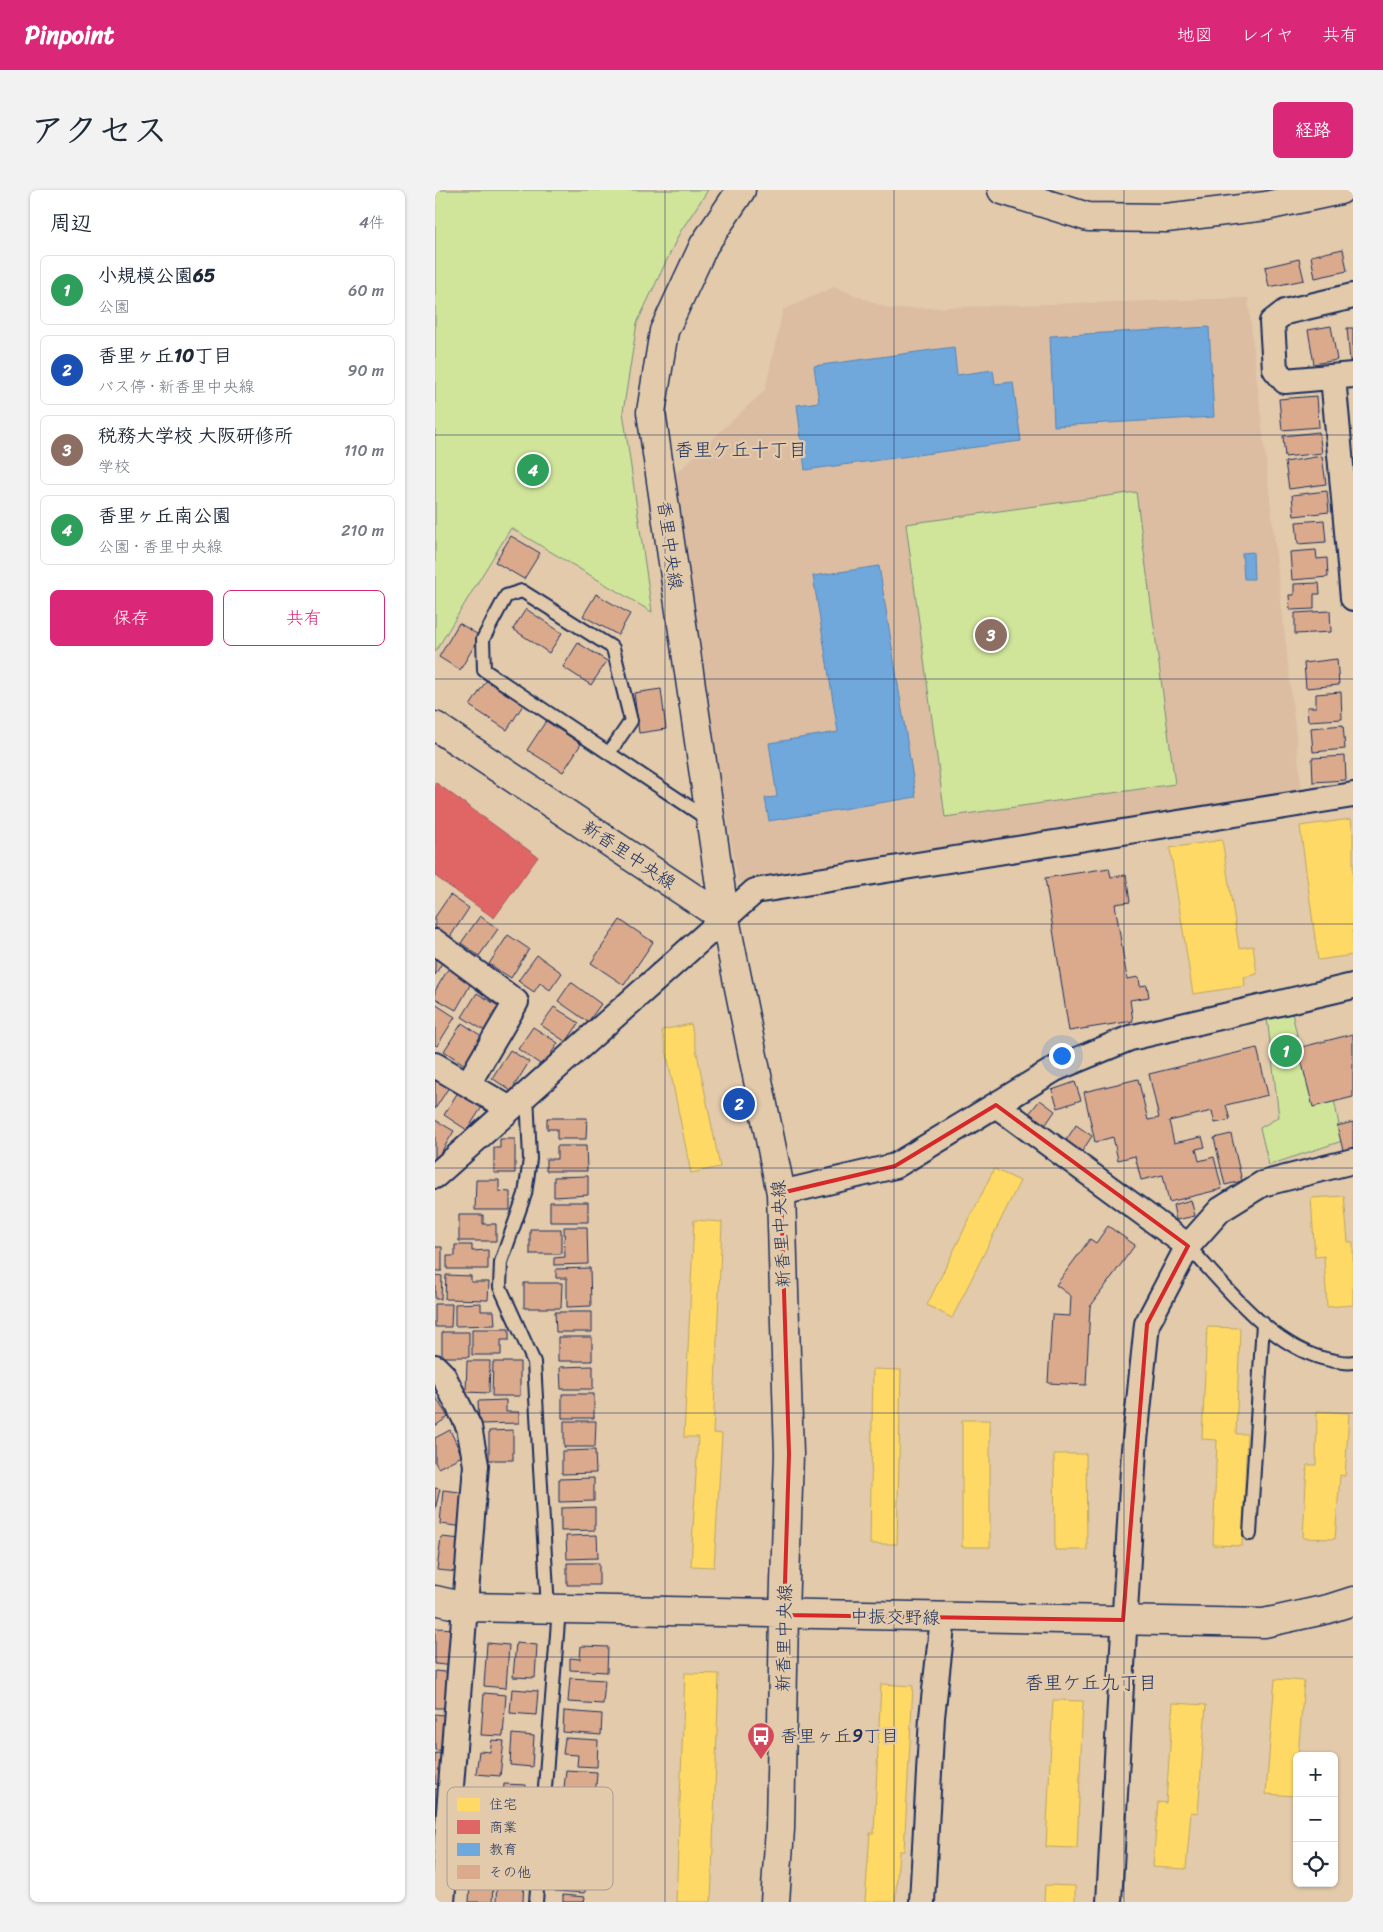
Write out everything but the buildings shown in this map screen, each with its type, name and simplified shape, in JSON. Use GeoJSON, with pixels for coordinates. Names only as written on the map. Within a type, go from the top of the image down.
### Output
{"type":"FeatureCollection","features":[{"type":"Feature","properties":{"kind":"street","name":"香里中央線"},"geometry":{"type":"LineString","coordinates":[[725,919],[651,412],[664,331],[704,245],[741,190]]}},
{"type":"Feature","properties":{"kind":"street"},"geometry":{"type":"LineString","coordinates":[[1002,190],[1088,217],[1166,218],[1266,206],[1340,190]]}},
{"type":"Feature","properties":{"kind":"street"},"geometry":{"type":"LineString","coordinates":[[1353,296],[1285,312],[1272,322],[1275,369],[1285,381],[1343,376],[1353,588]]}},
{"type":"Feature","properties":{"kind":"street","name":"新香里中央線"},"geometry":{"type":"LineString","coordinates":[[435,726],[725,919],[781,1193],[789,1454],[780,1829],[775,1902]]}},
{"type":"Feature","properties":{"kind":"street"},"geometry":{"type":"LineString","coordinates":[[436,1174],[755,891],[1353,795]]}},
{"type":"Feature","properties":{"kind":"street"},"geometry":{"type":"LineString","coordinates":[[435,942],[516,1002],[468,1084]]}},
{"type":"Feature","properties":{"kind":"street"},"geometry":{"type":"LineString","coordinates":[[781,1193],[895,1166],[1055,1069],[1130,1038],[1353,986]]}},
{"type":"Feature","properties":{"kind":"street"},"geometry":{"type":"LineString","coordinates":[[435,1064],[510,1109]]}},
{"type":"Feature","properties":{"kind":"street"},"geometry":{"type":"LineString","coordinates":[[996,1105],[1188,1246]]}},
{"type":"Feature","properties":{"kind":"street"},"geometry":{"type":"LineString","coordinates":[[1109,1902],[1123,1620],[1134,1450],[1147,1324],[1188,1246],[1220,1210],[1262,1184],[1353,1161]]}},
{"type":"Feature","properties":{"kind":"street"},"geometry":{"type":"LineString","coordinates":[[435,1367],[443,1375],[469,1427],[477,1465],[451,1787]]}},
{"type":"Feature","properties":{"kind":"street","name":"中振交野線"},"geometry":{"type":"LineString","coordinates":[[435,1600],[465,1608],[1264,1623],[1329,1609],[1353,1600]]}},
{"type":"Feature","properties":{"kind":"street"},"geometry":{"type":"LineString","coordinates":[[922,1902],[932,1717],[943,1618]]}},
{"type":"Feature","properties":{"kind":"street"},"geometry":{"type":"LineString","coordinates":[[442,1902],[447,1838]]}},
{"type":"Feature","properties":{"kind":"lane"},"geometry":{"type":"LineString","coordinates":[[609,753],[631,721],[613,648],[523,591],[506,596],[483,639],[485,670],[711,822]]}},
{"type":"Feature","properties":{"kind":"lane"},"geometry":{"type":"LineString","coordinates":[[527,1094],[530,1159],[527,1185],[501,1262],[500,1287],[534,1362],[553,1609],[543,1787]]}},
{"type":"Feature","properties":{"kind":"lane"},"geometry":{"type":"LineString","coordinates":[[1188,1246],[1251,1314],[1289,1343],[1318,1358],[1347,1363],[1353,1362]]}},
{"type":"Feature","properties":{"kind":"lane"},"geometry":{"type":"LineString","coordinates":[[1250,1534],[1263,1323]]}},
{"type":"Feature","properties":{"kind":"highlighted area"},"geometry":{"type":"Polygon","coordinates":[[[996,1105],[1188,1246],[1147,1324],[1123,1620],[784,1615],[789,1454],[781,1193],[895,1166],[996,1105]]]}},
{"type":"Feature","properties":{"kind":"shaded area"},"geometry":{"type":"Polygon","coordinates":[[[834,287],[890,309],[1248,298],[1302,792],[738,883],[670,479],[765,390],[783,310],[834,287]]]}},
{"type":"Feature","properties":{"kind":"green space"},"geometry":{"type":"Polygon","coordinates":[[[435,190],[708,190],[680,232],[637,323],[623,412],[652,612],[511,528],[435,652],[435,190]]]}},
{"type":"Feature","properties":{"kind":"green space"},"geometry":{"type":"Polygon","coordinates":[[[1136,492],[1175,784],[945,817],[906,524],[1136,492]]]}},
{"type":"Feature","properties":{"kind":"green space"},"geometry":{"type":"Polygon","coordinates":[[[1290,1004],[1312,1102],[1333,1094],[1342,1141],[1269,1165],[1260,1128],[1279,1117],[1266,1009],[1290,1004]]]}},
{"type":"Feature","properties":{"kind":"place","name":"香里ヶ丘南公園"},"geometry":{"type":"Point","coordinates":[533,470]}},
{"type":"Feature","properties":{"kind":"place","name":"税務大学校 大阪研修所"},"geometry":{"type":"Point","coordinates":[991,635]}},
{"type":"Feature","properties":{"kind":"place","name":"小規模公園65"},"geometry":{"type":"Point","coordinates":[1286,1051]}},
{"type":"Feature","properties":{"kind":"place","name":"香里ヶ丘10丁目"},"geometry":{"type":"Point","coordinates":[739,1104]}},
{"type":"Feature","properties":{"kind":"place","name":"香里ヶ丘9丁目"},"geometry":{"type":"Point","coordinates":[761,1760]}},
{"type":"Feature","properties":{"kind":"district","name":"香里ケ丘十丁目"},"geometry":{"type":"Point","coordinates":[741,449]}},
{"type":"Feature","properties":{"kind":"district","name":"香里ケ丘九丁目"},"geometry":{"type":"Point","coordinates":[1091,1682]}}]}
